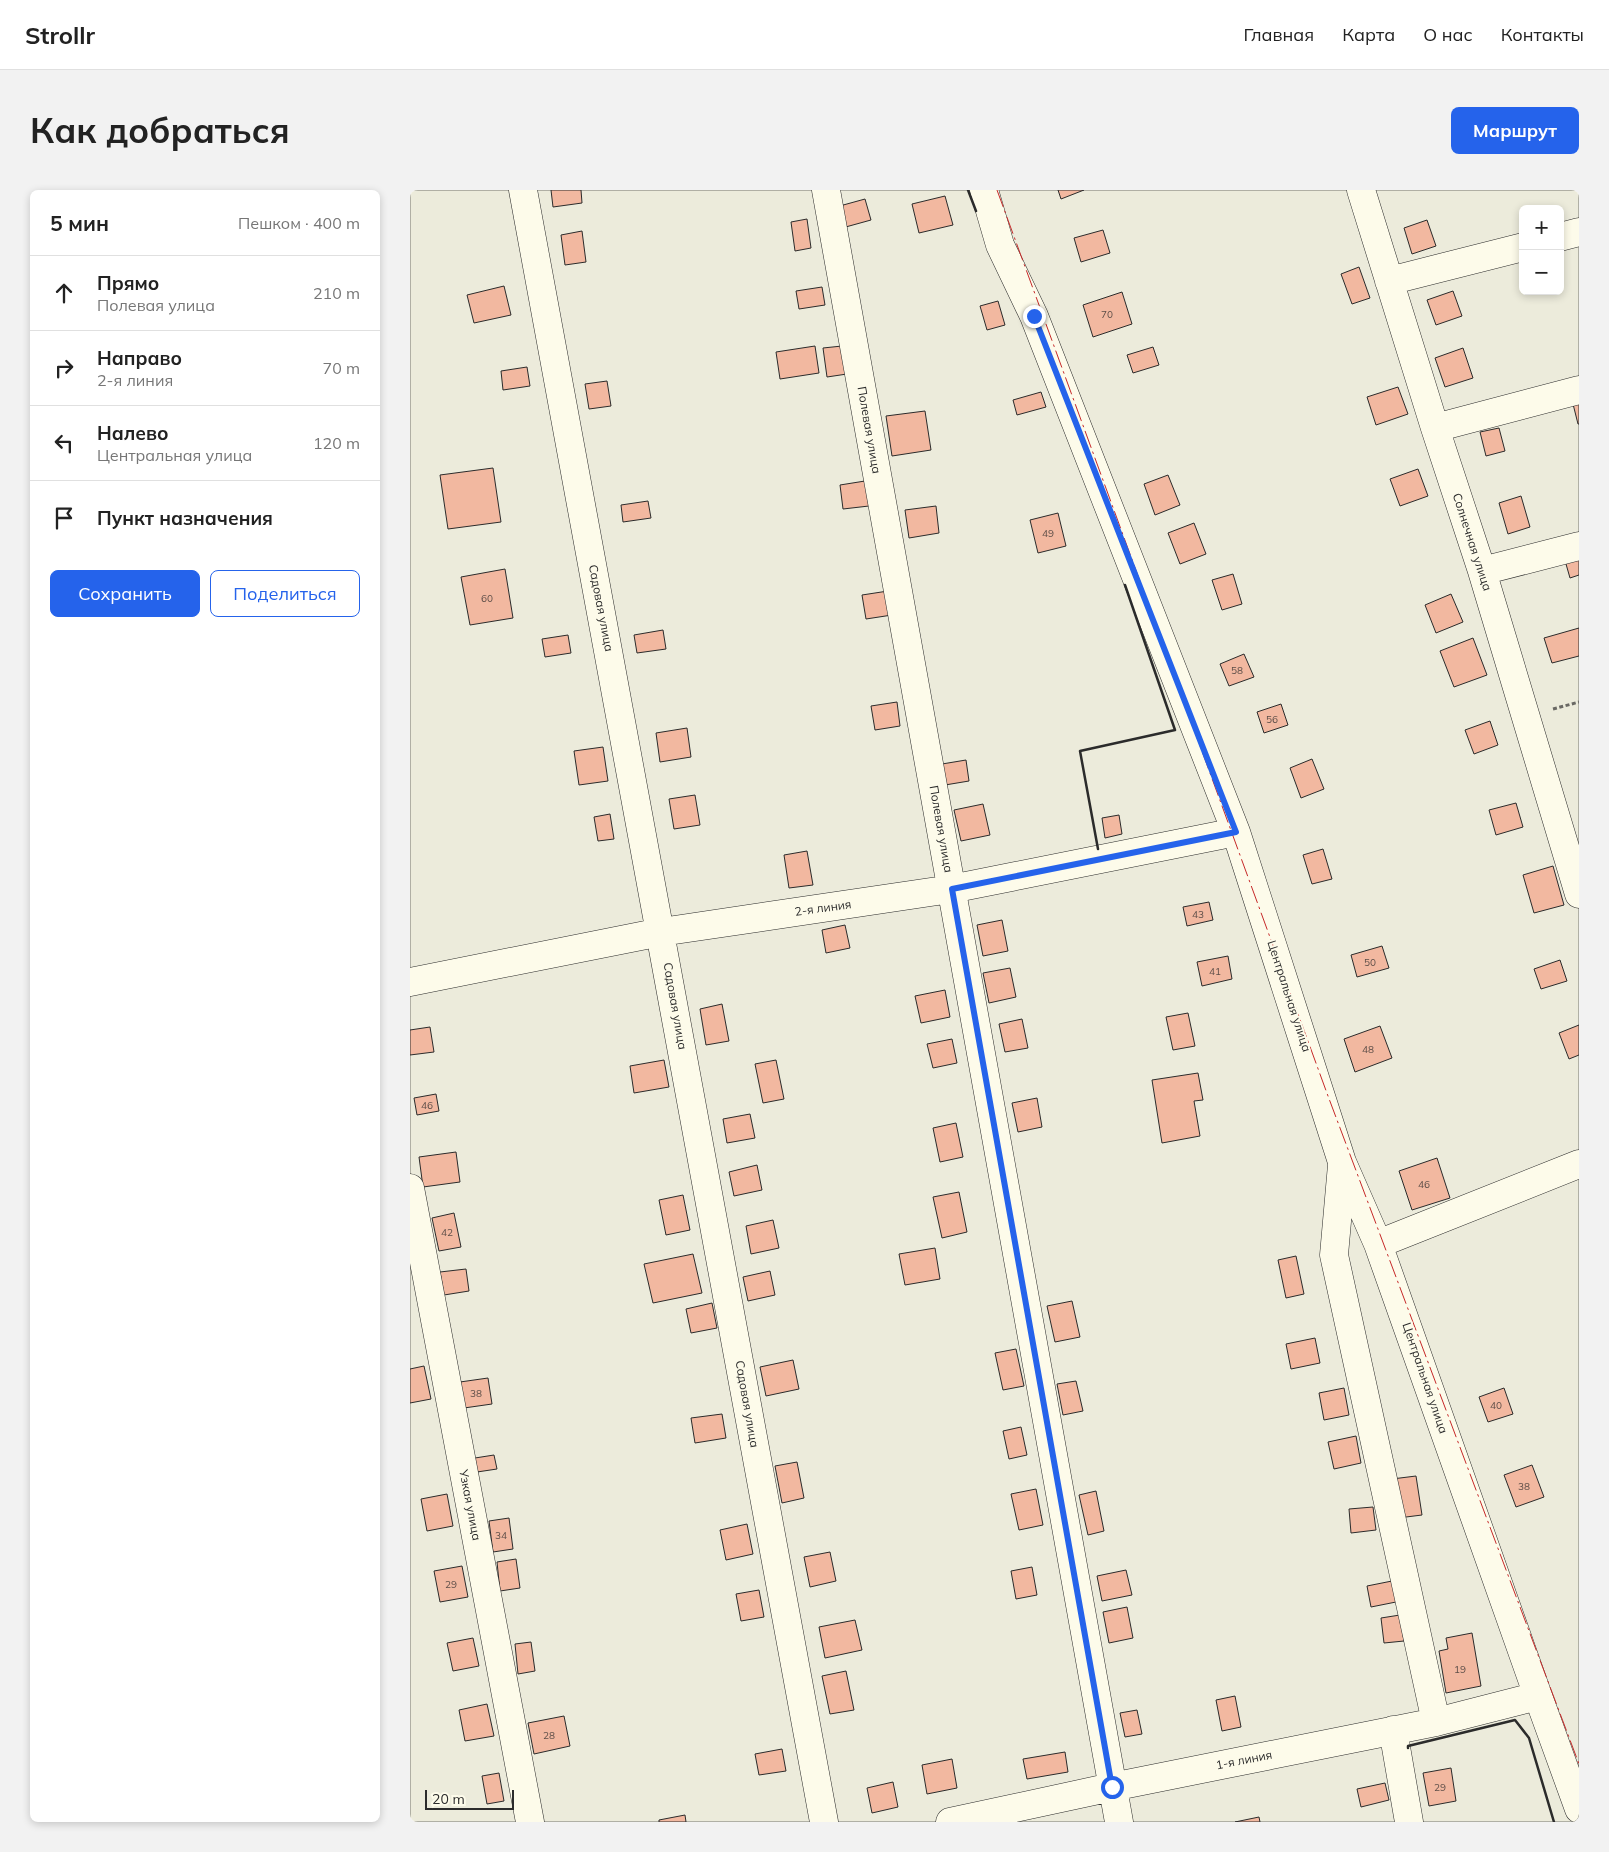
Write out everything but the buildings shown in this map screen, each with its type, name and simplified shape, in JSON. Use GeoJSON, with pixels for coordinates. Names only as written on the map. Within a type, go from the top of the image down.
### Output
{"type":"FeatureCollection","features":[{"type":"Feature","properties":{"kind":"street","name":"Садовая улица"},"geometry":{"type":"LineString","coordinates":[[523,190],[824,1822]]}},
{"type":"Feature","properties":{"kind":"street","name":"Полевая улица"},"geometry":{"type":"LineString","coordinates":[[826,190],[1118,1822]]}},
{"type":"Feature","properties":{"kind":"street","name":"Центральная улица"},"geometry":{"type":"LineString","coordinates":[[984,190],[1000,245],[1034,316],[1236,832],[1342,1162],[1378,1244],[1579,1809]]}},
{"type":"Feature","properties":{"kind":"street","name":"Солнечная улица"},"geometry":{"type":"LineString","coordinates":[[1361,190],[1434,428],[1482,571],[1574,860],[1579,894]]}},
{"type":"Feature","properties":{"kind":"street"},"geometry":{"type":"LineString","coordinates":[[1564,236],[1579,232]]}},
{"type":"Feature","properties":{"kind":"street"},"geometry":{"type":"LineString","coordinates":[[1389,281],[1519,248]]}},
{"type":"Feature","properties":{"kind":"street"},"geometry":{"type":"LineString","coordinates":[[1434,428],[1579,390]]}},
{"type":"Feature","properties":{"kind":"street"},"geometry":{"type":"LineString","coordinates":[[1482,571],[1579,546]]}},
{"type":"Feature","properties":{"kind":"street","name":"2-я линия"},"geometry":{"type":"LineString","coordinates":[[410,982],[661,932],[952,889],[1236,832]]}},
{"type":"Feature","properties":{"kind":"street"},"geometry":{"type":"LineString","coordinates":[[1342,1162],[1334,1255],[1436,1722]]}},
{"type":"Feature","properties":{"kind":"street"},"geometry":{"type":"LineString","coordinates":[[1378,1244],[1579,1164]]}},
{"type":"Feature","properties":{"kind":"street","name":"Узкая улица"},"geometry":{"type":"LineString","coordinates":[[410,1188],[530,1822]]}},
{"type":"Feature","properties":{"kind":"street","name":"1-я линия"},"geometry":{"type":"LineString","coordinates":[[950,1822],[1112,1787],[1436,1722],[1538,1696]]}},
{"type":"Feature","properties":{"kind":"street"},"geometry":{"type":"LineString","coordinates":[[1393,1730],[1409,1822]]}},
{"type":"Feature","properties":{"kind":"shaded area"},"geometry":{"type":"Polygon","coordinates":[[[410,190],[1579,190],[1579,1822],[410,1822],[410,190]]]}},
{"type":"Feature","properties":{"kind":"wall"},"geometry":{"type":"LineString","coordinates":[[968,190],[976,211]]}},
{"type":"Feature","properties":{"kind":"wall"},"geometry":{"type":"LineString","coordinates":[[1098,849],[1080,751],[1175,730],[1125,585]]}},
{"type":"Feature","properties":{"kind":"wall"},"geometry":{"type":"LineString","coordinates":[[1408,1748],[1408,1746],[1515,1720],[1529,1738],[1554,1822]]}},
{"type":"Feature","properties":{"kind":"power"},"geometry":{"type":"LineString","coordinates":[[997,190],[1328,1096],[1579,1764]]}},
{"type":"Feature","properties":{"kind":"route"},"geometry":{"type":"LineString","coordinates":[[1034,316],[1236,832],[952,889],[1112,1787]]}}]}
